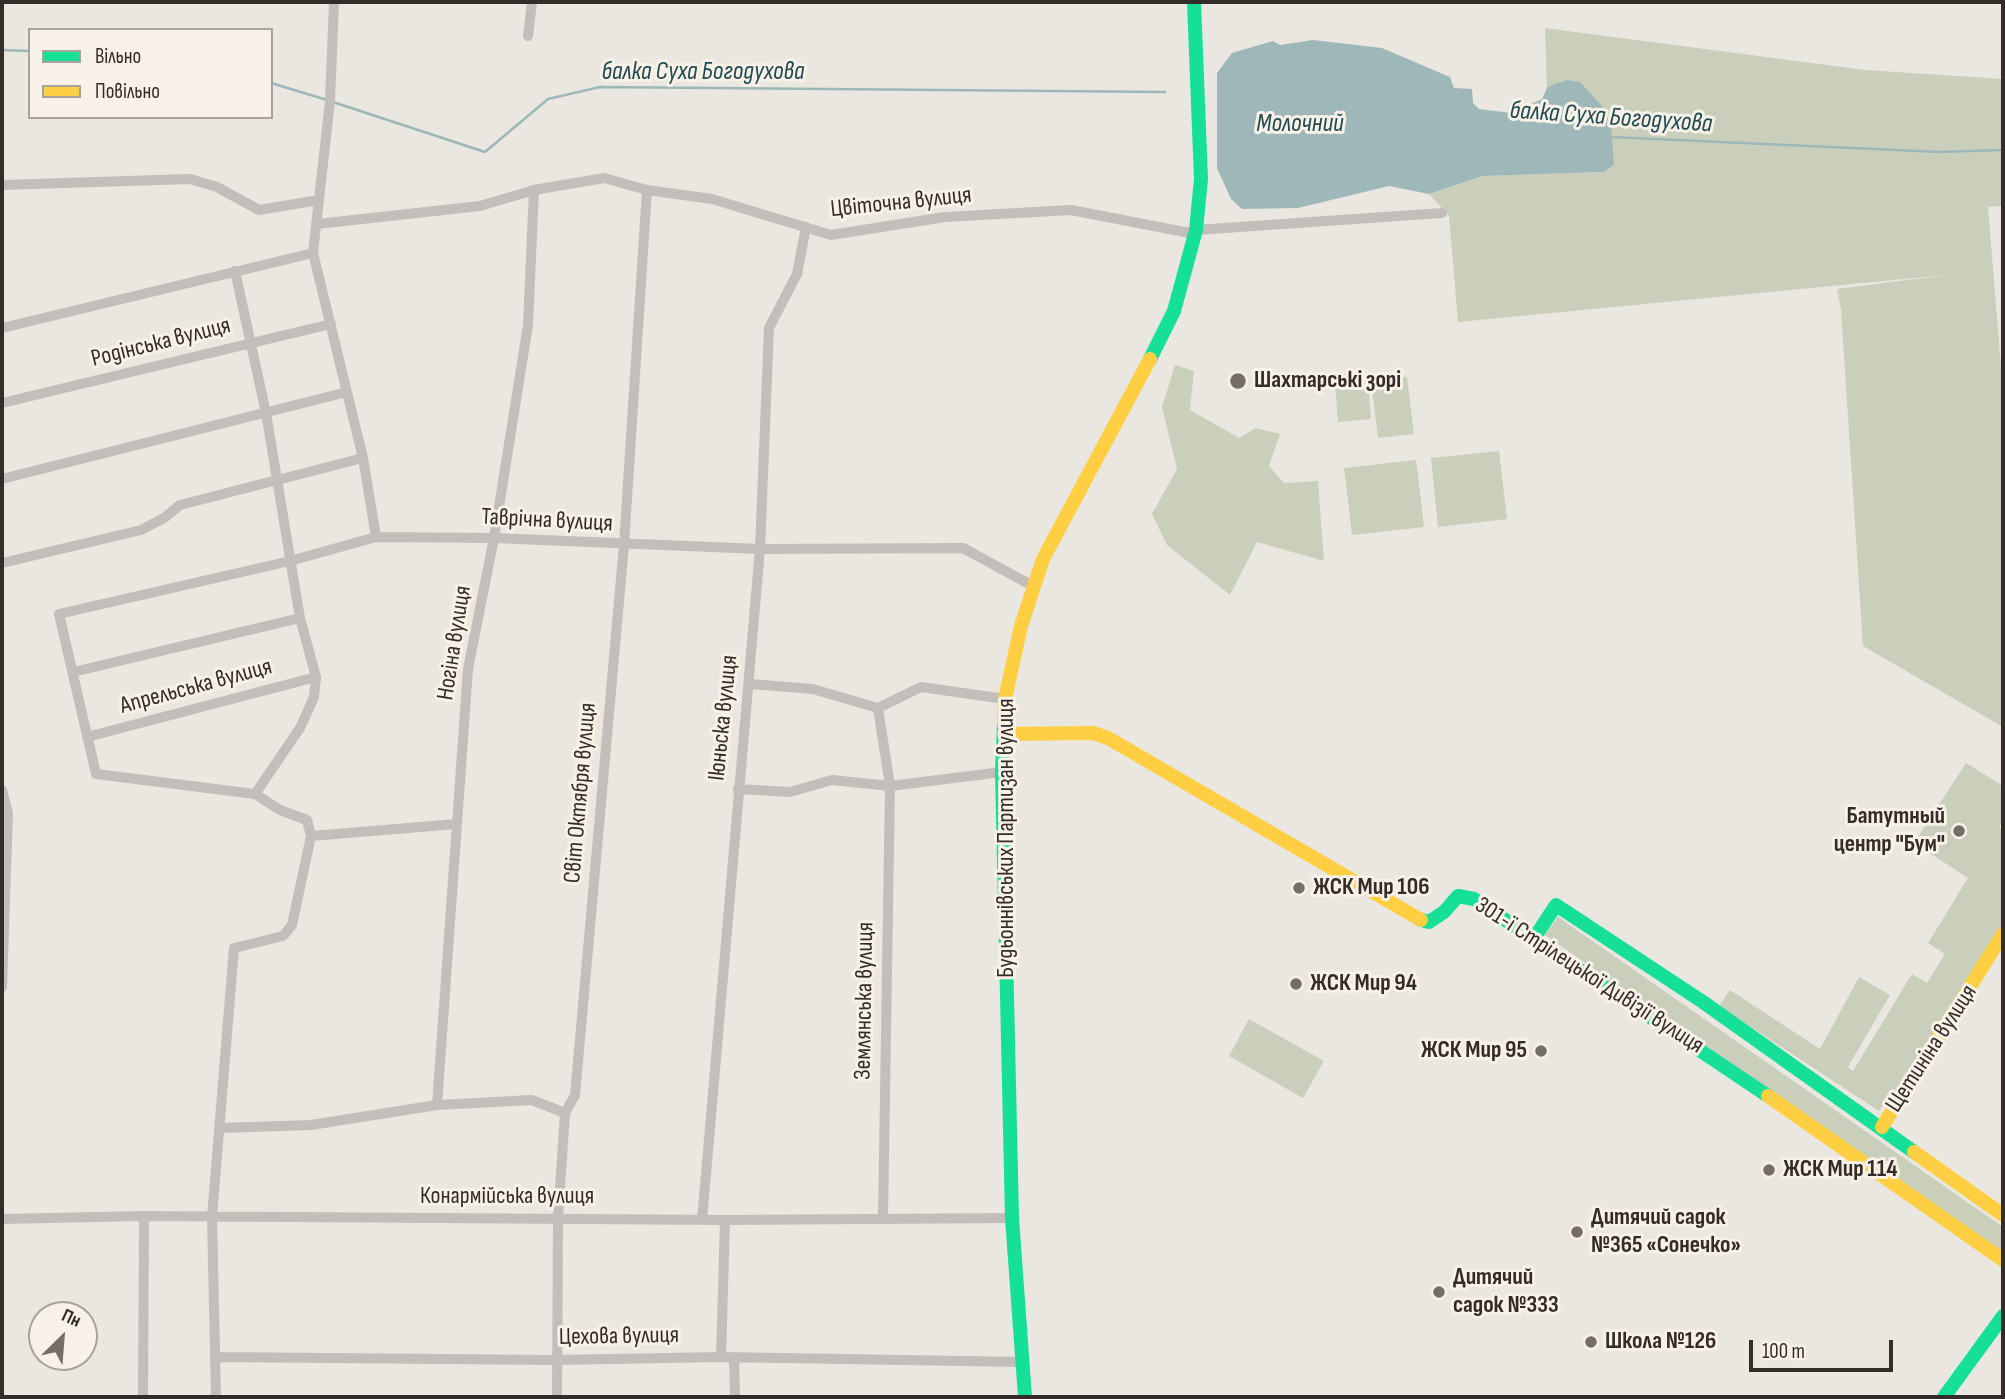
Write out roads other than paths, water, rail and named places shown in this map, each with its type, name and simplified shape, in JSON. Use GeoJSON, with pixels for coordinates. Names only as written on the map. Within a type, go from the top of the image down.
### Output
{"type":"FeatureCollection","features":[{"type":"Feature","properties":{"kind":"street"},"geometry":{"type":"LineString","coordinates":[[334,2],[330,101],[313,253],[363,458],[376,537]]}},
{"type":"Feature","properties":{"kind":"street"},"geometry":{"type":"LineString","coordinates":[[528,36],[532,2]]}},
{"type":"Feature","properties":{"kind":"street","name":"Будьоннівських Партизан вулиця"},"geometry":{"type":"LineString","coordinates":[[1026,1397],[1012,1218],[1002,772],[1005,698],[1033,586],[1056,531],[1120,417],[1174,311],[1195,232],[1200,178],[1194,2]]}},
{"type":"Feature","properties":{"kind":"street","name":"Цвiточна вулиця"},"geometry":{"type":"LineString","coordinates":[[317,224],[480,206],[534,190],[604,178],[647,190],[712,199],[831,235],[945,217],[1071,210],[1195,232],[1442,213]]}},
{"type":"Feature","properties":{"kind":"street"},"geometry":{"type":"LineString","coordinates":[[2,185],[190,179],[217,187],[259,210],[319,200]]}},
{"type":"Feature","properties":{"kind":"street","name":"Ногіна вулиця"},"geometry":{"type":"LineString","coordinates":[[437,1105],[468,669],[494,538],[528,325],[534,190]]}},
{"type":"Feature","properties":{"kind":"street","name":"Світ Октября вулиця"},"geometry":{"type":"LineString","coordinates":[[557,1397],[558,1218],[565,1113],[575,1095],[624,545],[647,190]]}},
{"type":"Feature","properties":{"kind":"street","name":"Iюньска вулиця"},"geometry":{"type":"LineString","coordinates":[[702,1220],[738,789],[750,684],[760,549],[769,328],[797,274],[806,227]]}},
{"type":"Feature","properties":{"kind":"street"},"geometry":{"type":"LineString","coordinates":[[2,328],[313,253]]}},
{"type":"Feature","properties":{"kind":"street"},"geometry":{"type":"LineString","coordinates":[[235,271],[266,413],[300,618],[316,677],[314,697],[300,728],[254,794]]}},
{"type":"Feature","properties":{"kind":"street","name":"Родінська вулиця"},"geometry":{"type":"LineString","coordinates":[[2,403],[331,324]]}},
{"type":"Feature","properties":{"kind":"street"},"geometry":{"type":"LineString","coordinates":[[2,479],[347,392]]}},
{"type":"Feature","properties":{"kind":"street"},"geometry":{"type":"LineString","coordinates":[[2,564],[141,530],[164,518],[180,505],[363,458]]}},
{"type":"Feature","properties":{"kind":"street","name":"Таврічна вулиця"},"geometry":{"type":"LineString","coordinates":[[73,673],[59,614],[290,561],[376,537],[494,538],[760,549],[962,548],[1033,586]]}},
{"type":"Feature","properties":{"kind":"street","name":"Апрельська вулиця"},"geometry":{"type":"LineString","coordinates":[[73,673],[300,618]]}},
{"type":"Feature","properties":{"kind":"street"},"geometry":{"type":"LineString","coordinates":[[73,673],[96,774],[254,794],[280,810],[307,820],[311,836],[292,925],[283,936],[234,948],[212,1217],[216,1397]]}},
{"type":"Feature","properties":{"kind":"street","name":"Апрельська вулиця"},"geometry":{"type":"LineString","coordinates":[[88,737],[316,677]]}},
{"type":"Feature","properties":{"kind":"street"},"geometry":{"type":"LineString","coordinates":[[750,684],[813,689],[878,708],[921,687],[1005,698]]}},
{"type":"Feature","properties":{"kind":"street","name":"Землянська вулиця"},"geometry":{"type":"LineString","coordinates":[[878,708],[890,786],[883,1218]]}},
{"type":"Feature","properties":{"kind":"street","name":"301-ї Стрілецької Дивізії вулиця"},"geometry":{"type":"LineString","coordinates":[[1004,734],[1093,733],[1108,738],[1413,918],[1429,922],[1437,918],[1451,901],[1465,896],[1535,937],[1863,1160],[2003,1261]]}},
{"type":"Feature","properties":{"kind":"street"},"geometry":{"type":"LineString","coordinates":[[738,789],[790,792],[832,780],[890,786],[1002,772]]}},
{"type":"Feature","properties":{"kind":"street"},"geometry":{"type":"LineString","coordinates":[[2,790],[8,813],[2,987]]}},
{"type":"Feature","properties":{"kind":"street"},"geometry":{"type":"LineString","coordinates":[[311,836],[456,824]]}},
{"type":"Feature","properties":{"kind":"street","name":"301-ї Стрілецької Дивізії вулиця"},"geometry":{"type":"LineString","coordinates":[[1535,937],[1556,905],[1703,1002],[2003,1215]]}},
{"type":"Feature","properties":{"kind":"street","name":"Щетиніна вулиця"},"geometry":{"type":"LineString","coordinates":[[1882,1127],[2003,934]]}},
{"type":"Feature","properties":{"kind":"street"},"geometry":{"type":"LineString","coordinates":[[220,1128],[311,1125],[437,1105],[532,1100],[565,1113]]}},
{"type":"Feature","properties":{"kind":"street"},"geometry":{"type":"LineString","coordinates":[[143,1397],[144,1216]]}},
{"type":"Feature","properties":{"kind":"street","name":"Конармійська вулиця"},"geometry":{"type":"LineString","coordinates":[[2,1219],[144,1216],[702,1220],[1012,1218]]}},
{"type":"Feature","properties":{"kind":"street"},"geometry":{"type":"LineString","coordinates":[[721,1357],[725,1220]]}},
{"type":"Feature","properties":{"kind":"street"},"geometry":{"type":"LineString","coordinates":[[1944,1397],[2003,1317]]}},
{"type":"Feature","properties":{"kind":"street","name":"Цехова вулиця"},"geometry":{"type":"LineString","coordinates":[[215,1357],[556,1360],[734,1357],[1024,1362]]}},
{"type":"Feature","properties":{"kind":"street"},"geometry":{"type":"LineString","coordinates":[[734,1357],[735,1397]]}},
{"type":"Feature","properties":{"kind":"water","name":"Молочний"},"geometry":{"type":"Polygon","coordinates":[[[1313,40],[1382,48],[1450,77],[1454,88],[1472,89],[1473,103],[1479,109],[1511,113],[1542,99],[1547,88],[1554,84],[1567,80],[1580,82],[1604,108],[1611,125],[1614,165],[1604,172],[1483,176],[1429,194],[1389,186],[1298,208],[1242,209],[1231,199],[1217,168],[1217,73],[1232,53],[1273,41],[1280,45],[1313,40]]]}},
{"type":"Feature","properties":{"kind":"waterway","name":"балка Суха Богодухова"},"geometry":{"type":"LineString","coordinates":[[2,50],[28,51]]}},
{"type":"Feature","properties":{"kind":"waterway","name":"балка Суха Богодухова"},"geometry":{"type":"LineString","coordinates":[[273,84],[327,100]]}},
{"type":"Feature","properties":{"kind":"waterway","name":"балка Суха Богодухова"},"geometry":{"type":"LineString","coordinates":[[333,102],[485,152],[548,99],[600,87],[1165,92]]}},
{"type":"Feature","properties":{"kind":"waterway","name":"балка Суха Богодухова"},"geometry":{"type":"LineString","coordinates":[[1611,137],[1940,152],[2003,150]]}},
{"type":"Feature","properties":{"kind":"place","name":"Шахтарські зорі"},"geometry":{"type":"Point","coordinates":[1238,381]}},
{"type":"Feature","properties":{"kind":"place","name":"Батутный центр \"Бум\""},"geometry":{"type":"Point","coordinates":[1959,831]}},
{"type":"Feature","properties":{"kind":"place","name":"ЖСК Мир 106"},"geometry":{"type":"Point","coordinates":[1299,888]}},
{"type":"Feature","properties":{"kind":"place","name":"ЖСК Мир 94"},"geometry":{"type":"Point","coordinates":[1296,984]}},
{"type":"Feature","properties":{"kind":"place","name":"ЖСК Мир 95"},"geometry":{"type":"Point","coordinates":[1541,1051]}},
{"type":"Feature","properties":{"kind":"place","name":"ЖСК Мир 114"},"geometry":{"type":"Point","coordinates":[1769,1170]}},
{"type":"Feature","properties":{"kind":"place","name":"Дитячий садок №365 «Сонечко»"},"geometry":{"type":"Point","coordinates":[1577,1232]}},
{"type":"Feature","properties":{"kind":"place","name":"Дитячий садок №333"},"geometry":{"type":"Point","coordinates":[1439,1292]}},
{"type":"Feature","properties":{"kind":"place","name":"Школа №126"},"geometry":{"type":"Point","coordinates":[1591,1342]}}]}
